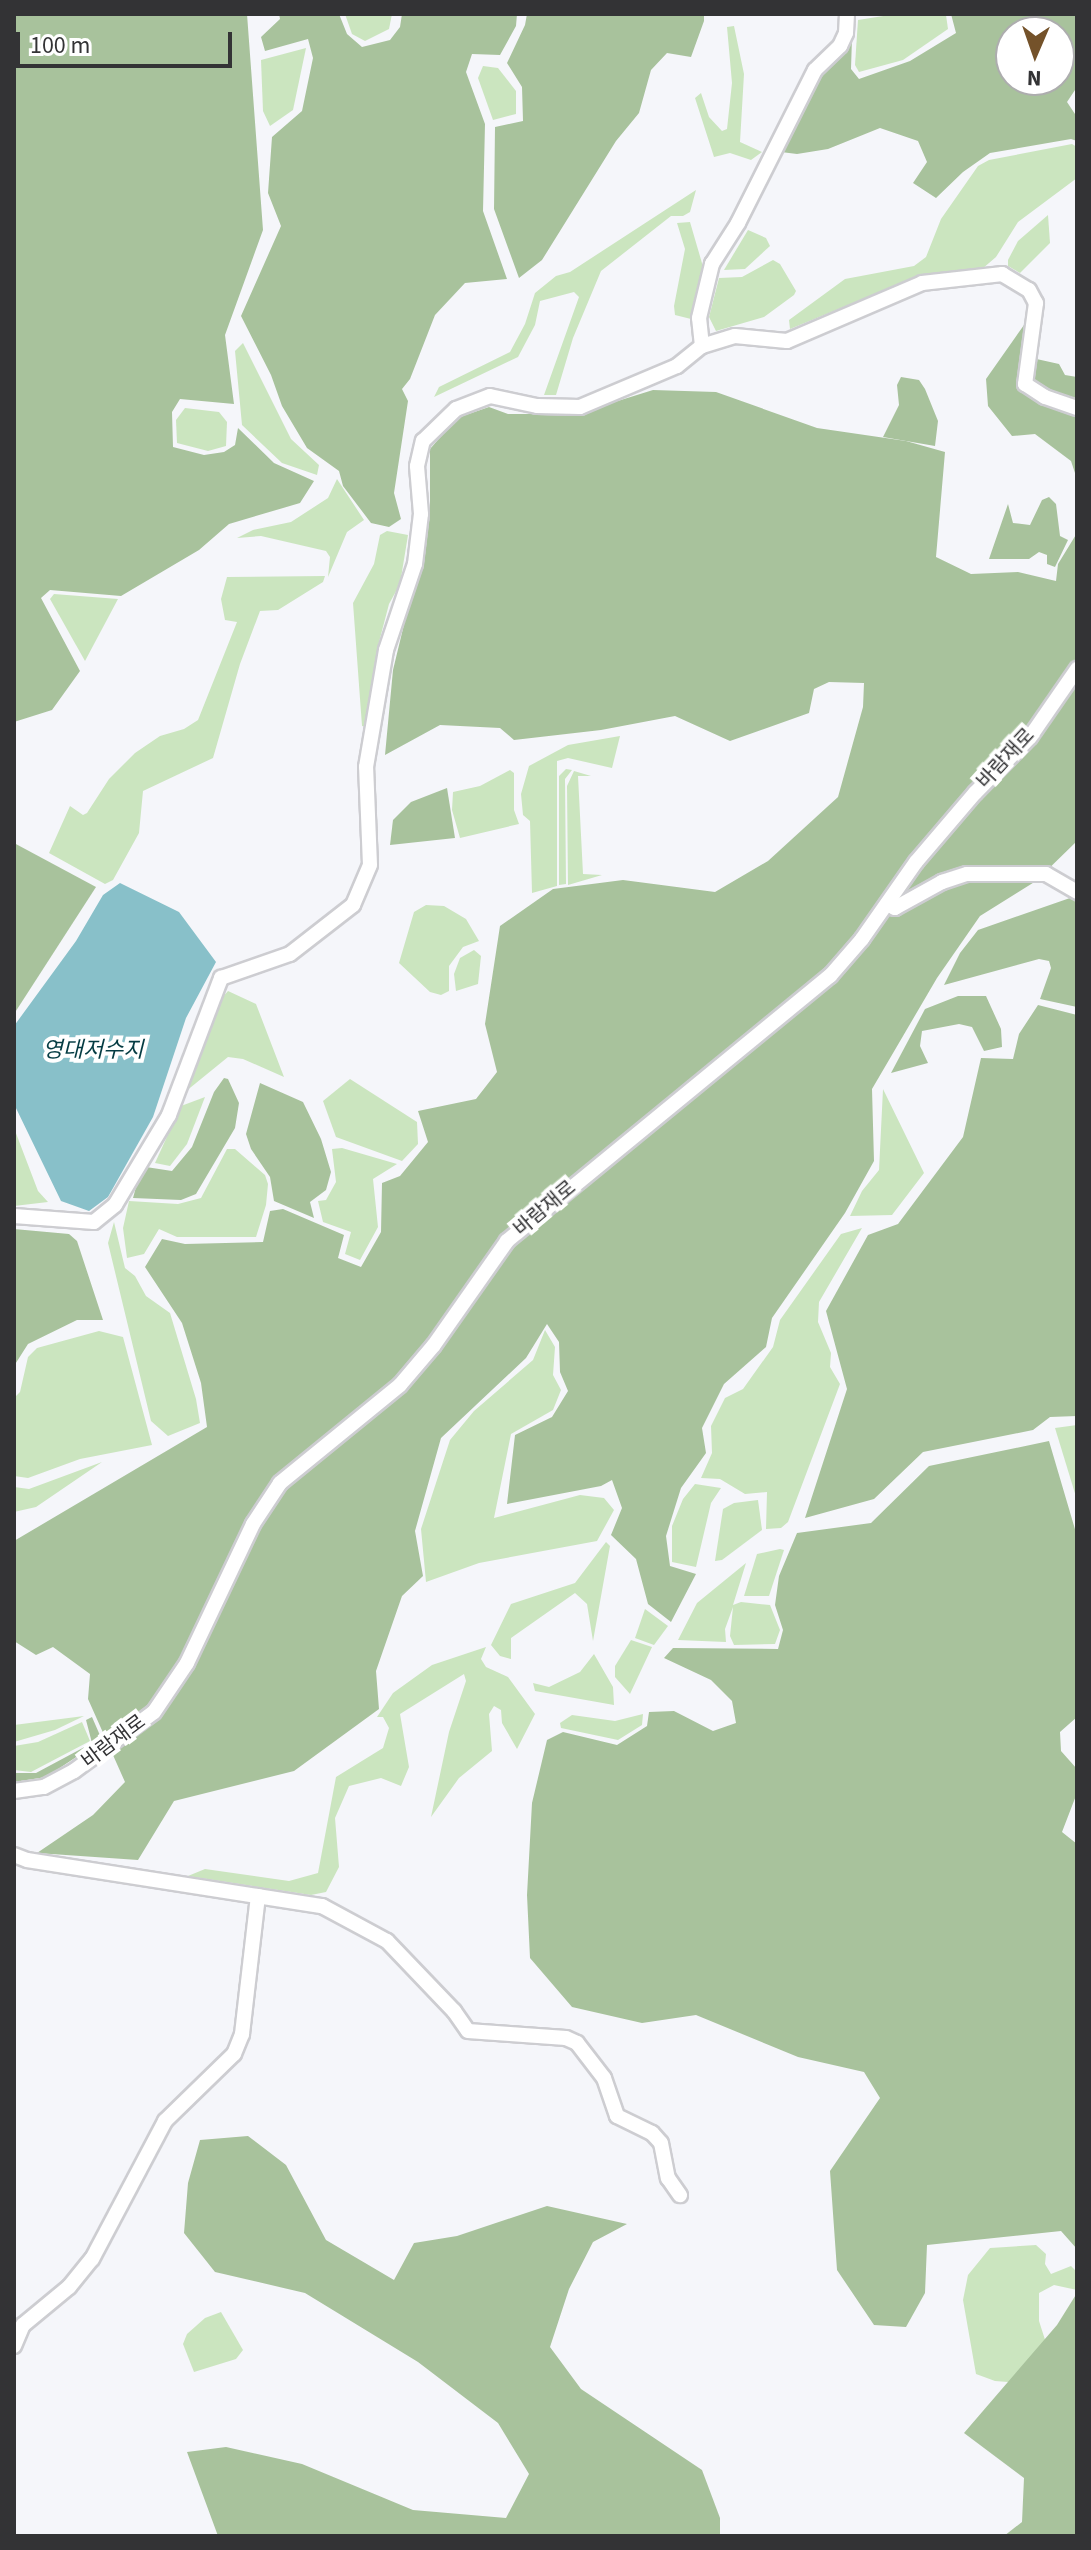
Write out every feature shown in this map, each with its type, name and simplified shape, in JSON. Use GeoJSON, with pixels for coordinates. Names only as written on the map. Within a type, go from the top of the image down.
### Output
{"type":"FeatureCollection","features":[{"type":"Feature","properties":{"kind":"street"},"geometry":{"type":"LineString","coordinates":[[702,346],[699,318],[712,264],[738,223],[815,70],[840,46],[846,33],[847,14]]}},
{"type":"Feature","properties":{"kind":"street"},"geometry":{"type":"LineString","coordinates":[[14,1216],[94,1222],[115,1205],[169,1115],[221,978],[290,954],[353,905],[370,865],[366,767],[386,650],[415,564],[421,514],[417,466],[423,441],[456,409],[490,396],[537,406],[580,407],[677,366],[702,346],[735,336],[787,341],[922,283],[1002,274],[1029,290],[1036,303],[1025,384],[1045,397],[1077,408]]}},
{"type":"Feature","properties":{"kind":"street","name":"바람재로"},"geometry":{"type":"LineString","coordinates":[[14,1791],[44,1787],[74,1771],[154,1712],[187,1663],[253,1524],[280,1483],[400,1385],[434,1345],[507,1241],[830,976],[965,804],[1030,737],[1077,669]]}},
{"type":"Feature","properties":{"kind":"street"},"geometry":{"type":"LineString","coordinates":[[887,904],[895,908],[942,882],[967,874],[1046,874],[1077,892]]}},
{"type":"Feature","properties":{"kind":"street"},"geometry":{"type":"LineString","coordinates":[[14,1855],[27,1860],[322,1906],[387,1941],[454,2011],[468,2031],[566,2038],[577,2043],[604,2078],[617,2116],[652,2133],[661,2143],[668,2178],[680,2195]]}},
{"type":"Feature","properties":{"kind":"street"},"geometry":{"type":"LineString","coordinates":[[14,2346],[23,2325],[69,2287],[92,2259],[165,2121],[234,2054],[242,2034],[258,1896]]}},
{"type":"Feature","properties":{"kind":"green space"},"geometry":{"type":"Polygon","coordinates":[[[14,14],[247,14],[263,230],[225,335],[234,404],[180,399],[172,412],[173,447],[204,455],[224,452],[235,445],[238,428],[274,463],[314,481],[300,503],[229,524],[199,550],[121,596],[50,590],[41,598],[80,671],[52,710],[14,722],[14,14]]]}},
{"type":"Feature","properties":{"kind":"green space"},"geometry":{"type":"Polygon","coordinates":[[[279,14],[339,14],[347,34],[362,47],[390,40],[400,27],[402,14],[517,14],[516,26],[500,55],[472,54],[466,72],[485,124],[483,211],[507,279],[465,283],[435,315],[410,379],[402,389],[408,401],[394,493],[401,519],[389,527],[371,523],[343,486],[339,471],[307,448],[282,406],[271,375],[241,316],[281,226],[268,193],[272,137],[302,111],[313,58],[308,39],[265,51],[261,37],[280,19],[279,14]]]}},
{"type":"Feature","properties":{"kind":"green space"},"geometry":{"type":"Polygon","coordinates":[[[345,14],[392,14],[389,29],[365,41],[352,34],[345,14]]]}},
{"type":"Feature","properties":{"kind":"green space"},"geometry":{"type":"Polygon","coordinates":[[[527,14],[704,14],[704,21],[691,57],[667,53],[651,70],[639,113],[616,141],[542,260],[519,278],[494,209],[495,127],[523,121],[522,87],[507,63],[527,14]]]}},
{"type":"Feature","properties":{"kind":"green space"},"geometry":{"type":"Polygon","coordinates":[[[896,14],[946,15],[948,29],[903,60],[859,72],[855,65],[858,20],[896,14]]]}},
{"type":"Feature","properties":{"kind":"green space"},"geometry":{"type":"Polygon","coordinates":[[[951,14],[1077,14],[1075,90],[1075,16],[995,16],[995,96],[1071,96],[1067,102],[1077,117],[1077,141],[1071,139],[990,153],[963,172],[936,198],[913,183],[927,162],[918,141],[880,128],[828,149],[797,154],[781,152],[820,76],[852,38],[851,69],[859,79],[910,61],[956,33],[951,14]]]}},
{"type":"Feature","properties":{"kind":"green space"},"geometry":{"type":"Polygon","coordinates":[[[734,26],[744,74],[740,142],[762,152],[751,160],[730,153],[714,157],[695,98],[701,93],[709,117],[722,131],[727,129],[732,83],[727,27],[734,26]]]}},
{"type":"Feature","properties":{"kind":"green space"},"geometry":{"type":"Polygon","coordinates":[[[306,48],[293,110],[270,126],[263,111],[261,60],[306,48]]]}},
{"type":"Feature","properties":{"kind":"green space"},"geometry":{"type":"Polygon","coordinates":[[[483,66],[498,68],[516,91],[516,114],[493,120],[478,78],[483,66]]]}},
{"type":"Feature","properties":{"kind":"green space"},"geometry":{"type":"Polygon","coordinates":[[[1072,144],[1077,147],[1077,178],[1018,222],[996,257],[982,269],[921,275],[790,329],[789,320],[845,279],[914,266],[926,257],[941,219],[978,166],[989,160],[1072,144]]]}},
{"type":"Feature","properties":{"kind":"green space"},"geometry":{"type":"Polygon","coordinates":[[[696,190],[690,212],[683,216],[671,216],[601,271],[573,338],[556,395],[544,395],[579,297],[574,292],[540,301],[535,325],[518,357],[434,397],[439,387],[510,352],[525,324],[535,293],[556,276],[570,272],[696,190]]]}},
{"type":"Feature","properties":{"kind":"green space"},"geometry":{"type":"Polygon","coordinates":[[[1048,215],[1050,243],[1020,273],[1008,266],[1018,241],[1048,215]]]}},
{"type":"Feature","properties":{"kind":"green space"},"geometry":{"type":"Polygon","coordinates":[[[690,222],[704,270],[691,319],[675,315],[674,306],[685,249],[677,223],[690,222]]]}},
{"type":"Feature","properties":{"kind":"green space"},"geometry":{"type":"Polygon","coordinates":[[[748,230],[766,238],[770,246],[745,269],[724,270],[748,230]]]}},
{"type":"Feature","properties":{"kind":"green space"},"geometry":{"type":"Polygon","coordinates":[[[773,260],[780,264],[796,291],[794,295],[764,317],[716,331],[709,317],[719,278],[742,277],[773,260]]]}},
{"type":"Feature","properties":{"kind":"green space"},"geometry":{"type":"Polygon","coordinates":[[[1024,325],[1023,356],[1059,364],[1065,375],[1077,377],[1077,479],[1071,461],[1035,434],[1012,436],[988,406],[986,379],[1024,325]]]}},
{"type":"Feature","properties":{"kind":"green space"},"geometry":{"type":"Polygon","coordinates":[[[243,343],[291,439],[319,465],[317,475],[282,463],[242,425],[235,351],[243,343]]]}},
{"type":"Feature","properties":{"kind":"green space"},"geometry":{"type":"Polygon","coordinates":[[[901,377],[919,380],[925,389],[938,421],[935,446],[883,437],[899,405],[897,385],[901,377]]]}},
{"type":"Feature","properties":{"kind":"green space"},"geometry":{"type":"Polygon","coordinates":[[[653,390],[716,392],[817,428],[906,441],[945,452],[936,557],[971,574],[1018,572],[1056,581],[1058,564],[1077,533],[1077,841],[1036,881],[980,916],[937,978],[872,1089],[874,1161],[845,1213],[772,1318],[766,1347],[724,1384],[702,1428],[706,1453],[681,1488],[666,1536],[670,1566],[696,1574],[671,1622],[648,1604],[636,1559],[611,1535],[622,1508],[612,1480],[601,1486],[507,1504],[515,1435],[552,1417],[568,1391],[560,1372],[559,1342],[547,1324],[526,1358],[441,1438],[415,1531],[423,1576],[402,1596],[376,1671],[379,1709],[294,1771],[174,1801],[138,1860],[37,1853],[93,1815],[125,1782],[88,1699],[90,1674],[53,1647],[36,1655],[14,1641],[14,1541],[207,1427],[201,1383],[182,1323],[145,1267],[162,1239],[185,1244],[263,1242],[270,1211],[283,1209],[344,1235],[338,1258],[361,1267],[381,1232],[382,1183],[400,1176],[428,1142],[418,1111],[476,1099],[497,1072],[485,1024],[500,926],[553,889],[623,880],[715,892],[768,861],[838,797],[863,707],[864,683],[829,682],[814,689],[809,713],[730,741],[675,716],[601,730],[514,740],[500,728],[440,725],[385,755],[393,670],[430,517],[430,449],[457,418],[489,407],[508,414],[576,414],[653,390]]]}},
{"type":"Feature","properties":{"kind":"green space"},"geometry":{"type":"Polygon","coordinates":[[[185,408],[219,412],[227,422],[226,446],[208,451],[177,443],[176,420],[185,408]]]}},
{"type":"Feature","properties":{"kind":"green space"},"geometry":{"type":"Polygon","coordinates":[[[337,479],[364,520],[347,532],[328,577],[330,557],[326,551],[261,536],[237,538],[253,530],[291,522],[328,498],[337,479]]]}},
{"type":"Feature","properties":{"kind":"green space"},"geometry":{"type":"Polygon","coordinates":[[[1049,497],[1056,504],[1060,536],[1068,540],[1055,567],[1047,564],[1047,555],[1039,552],[1029,559],[989,559],[1008,504],[1013,523],[1030,525],[1042,500],[1049,497]]]}},
{"type":"Feature","properties":{"kind":"green space"},"geometry":{"type":"Polygon","coordinates":[[[387,531],[408,535],[400,584],[389,604],[378,646],[366,727],[362,726],[353,603],[374,564],[380,535],[387,531]]]}},
{"type":"Feature","properties":{"kind":"green space"},"geometry":{"type":"Polygon","coordinates":[[[325,576],[323,582],[278,610],[260,611],[240,664],[213,758],[143,791],[139,833],[113,880],[105,884],[49,853],[70,806],[83,815],[87,813],[109,779],[135,753],[160,736],[184,729],[198,720],[237,622],[225,620],[221,599],[227,577],[325,576]]]}},
{"type":"Feature","properties":{"kind":"green space"},"geometry":{"type":"Polygon","coordinates":[[[54,594],[118,599],[85,661],[50,599],[54,594]]]}},
{"type":"Feature","properties":{"kind":"green space"},"geometry":{"type":"Polygon","coordinates":[[[620,736],[612,768],[568,758],[557,761],[557,886],[532,893],[530,821],[523,815],[521,794],[529,766],[568,745],[620,736]]]}},
{"type":"Feature","properties":{"kind":"green space"},"geometry":{"type":"Polygon","coordinates":[[[566,769],[572,770],[565,779],[566,884],[559,885],[559,776],[566,769]]]}},
{"type":"Feature","properties":{"kind":"green space"},"geometry":{"type":"Polygon","coordinates":[[[510,770],[514,773],[514,810],[519,824],[460,838],[452,810],[453,792],[480,786],[510,770]]]}},
{"type":"Feature","properties":{"kind":"green space"},"geometry":{"type":"Polygon","coordinates":[[[574,771],[591,776],[578,776],[583,874],[602,875],[568,885],[567,786],[574,771]]]}},
{"type":"Feature","properties":{"kind":"green space"},"geometry":{"type":"Polygon","coordinates":[[[447,788],[455,838],[390,845],[393,820],[411,802],[447,788]]]}},
{"type":"Feature","properties":{"kind":"green space"},"geometry":{"type":"Polygon","coordinates":[[[14,843],[96,887],[14,1014],[14,843]]]}},
{"type":"Feature","properties":{"kind":"green space"},"geometry":{"type":"Polygon","coordinates":[[[1070,898],[1077,903],[1077,1007],[1040,999],[1051,968],[1049,961],[1039,959],[944,985],[960,953],[978,930],[1070,898]]]}},
{"type":"Feature","properties":{"kind":"green space"},"geometry":{"type":"Polygon","coordinates":[[[426,905],[444,906],[466,919],[479,941],[463,947],[449,966],[449,991],[441,995],[430,992],[399,963],[414,912],[426,905]]]}},
{"type":"Feature","properties":{"kind":"green space"},"geometry":{"type":"Polygon","coordinates":[[[474,950],[481,956],[478,984],[456,991],[454,974],[460,958],[474,950]]]}},
{"type":"Feature","properties":{"kind":"green space"},"geometry":{"type":"Polygon","coordinates":[[[228,991],[256,1004],[284,1077],[243,1059],[228,1057],[185,1092],[220,1000],[228,991]]]}},
{"type":"Feature","properties":{"kind":"green space"},"geometry":{"type":"Polygon","coordinates":[[[958,996],[986,996],[1001,1029],[1002,1047],[984,1051],[972,1027],[959,1024],[922,1031],[920,1046],[928,1063],[891,1073],[925,1009],[958,996]]]}},
{"type":"Feature","properties":{"kind":"green space"},"geometry":{"type":"Polygon","coordinates":[[[1038,1005],[1077,1015],[1077,1416],[1050,1417],[1033,1430],[923,1452],[874,1499],[805,1518],[847,1389],[826,1311],[868,1235],[898,1224],[963,1137],[981,1058],[1013,1059],[1019,1034],[1038,1005]]]}},
{"type":"Feature","properties":{"kind":"green space"},"geometry":{"type":"Polygon","coordinates":[[[224,1078],[228,1079],[239,1103],[235,1128],[196,1194],[181,1200],[133,1198],[139,1176],[146,1167],[172,1171],[192,1147],[214,1092],[224,1078]]]}},
{"type":"Feature","properties":{"kind":"green space"},"geometry":{"type":"Polygon","coordinates":[[[350,1079],[417,1122],[418,1144],[402,1161],[336,1137],[323,1101],[350,1079]]]}},
{"type":"Feature","properties":{"kind":"green space"},"geometry":{"type":"Polygon","coordinates":[[[260,1083],[303,1102],[321,1139],[331,1172],[326,1190],[310,1202],[314,1218],[274,1201],[270,1177],[251,1149],[246,1134],[260,1083]]]}},
{"type":"Feature","properties":{"kind":"green space"},"geometry":{"type":"Polygon","coordinates":[[[883,1089],[924,1173],[892,1215],[850,1216],[862,1191],[879,1170],[883,1089]]]}},
{"type":"Feature","properties":{"kind":"green space"},"geometry":{"type":"Polygon","coordinates":[[[205,1097],[187,1144],[170,1166],[155,1163],[181,1106],[205,1097]]]}},
{"type":"Feature","properties":{"kind":"green space"},"geometry":{"type":"Polygon","coordinates":[[[14,1128],[38,1191],[48,1202],[14,1206],[14,1128]]]}},
{"type":"Feature","properties":{"kind":"green space"},"geometry":{"type":"Polygon","coordinates":[[[342,1148],[397,1164],[373,1179],[378,1227],[360,1260],[345,1254],[351,1232],[323,1222],[318,1201],[326,1200],[336,1182],[332,1149],[342,1148]]]}},
{"type":"Feature","properties":{"kind":"green space"},"geometry":{"type":"Polygon","coordinates":[[[227,1149],[235,1149],[265,1175],[268,1184],[266,1205],[256,1237],[177,1237],[159,1229],[144,1254],[127,1258],[123,1228],[129,1201],[178,1204],[201,1198],[227,1149]]]}},
{"type":"Feature","properties":{"kind":"green space"},"geometry":{"type":"Polygon","coordinates":[[[114,1222],[125,1268],[135,1276],[146,1296],[170,1313],[196,1399],[200,1423],[168,1436],[151,1421],[108,1243],[114,1222]]]}},
{"type":"Feature","properties":{"kind":"green space"},"geometry":{"type":"Polygon","coordinates":[[[862,1228],[819,1302],[818,1322],[831,1353],[830,1367],[840,1384],[788,1522],[781,1528],[766,1529],[767,1492],[745,1494],[720,1479],[701,1478],[712,1453],[711,1426],[725,1398],[743,1389],[773,1347],[780,1320],[841,1234],[862,1228]]]}},
{"type":"Feature","properties":{"kind":"green space"},"geometry":{"type":"Polygon","coordinates":[[[14,1229],[69,1234],[77,1241],[103,1320],[77,1320],[28,1344],[14,1366],[14,1229]]]}},
{"type":"Feature","properties":{"kind":"green space"},"geometry":{"type":"Polygon","coordinates":[[[545,1330],[555,1347],[553,1375],[561,1390],[553,1410],[511,1434],[494,1518],[580,1495],[604,1498],[614,1510],[597,1541],[479,1563],[426,1582],[421,1529],[450,1440],[474,1411],[533,1360],[545,1330]]]}},
{"type":"Feature","properties":{"kind":"green space"},"geometry":{"type":"Polygon","coordinates":[[[99,1331],[123,1337],[152,1445],[80,1459],[28,1478],[14,1476],[14,1398],[20,1392],[28,1357],[37,1348],[99,1331]]]}},
{"type":"Feature","properties":{"kind":"green space"},"geometry":{"type":"Polygon","coordinates":[[[1077,1425],[1077,1500],[1055,1428],[1077,1425]]]}},
{"type":"Feature","properties":{"kind":"green space"},"geometry":{"type":"Polygon","coordinates":[[[1049,1441],[1077,1536],[1077,1717],[1060,1732],[1061,1751],[1077,1769],[1077,1793],[1062,1832],[1077,1844],[1077,2249],[1061,2231],[927,2245],[925,2293],[906,2327],[874,2325],[837,2270],[830,2171],[880,2098],[864,2072],[798,2057],[696,2015],[642,2023],[572,2007],[530,1958],[527,1895],[532,1803],[547,1740],[563,1732],[617,1745],[647,1726],[649,1712],[674,1711],[713,1731],[736,1723],[732,1701],[711,1680],[664,1658],[673,1648],[778,1649],[783,1630],[775,1605],[779,1576],[797,1533],[871,1523],[929,1466],[1049,1441]]]}},
{"type":"Feature","properties":{"kind":"green space"},"geometry":{"type":"Polygon","coordinates":[[[102,1462],[36,1507],[14,1512],[14,1487],[29,1489],[102,1462]]]}},
{"type":"Feature","properties":{"kind":"green space"},"geometry":{"type":"Polygon","coordinates":[[[695,1484],[721,1488],[711,1503],[696,1567],[672,1562],[672,1526],[683,1499],[695,1484]]]}},
{"type":"Feature","properties":{"kind":"green space"},"geometry":{"type":"Polygon","coordinates":[[[758,1500],[762,1530],[722,1560],[715,1561],[723,1509],[734,1503],[758,1500]]]}},
{"type":"Feature","properties":{"kind":"green space"},"geometry":{"type":"Polygon","coordinates":[[[606,1542],[610,1546],[593,1641],[587,1604],[575,1593],[511,1638],[511,1659],[500,1656],[491,1645],[511,1604],[575,1583],[606,1542]]]}},
{"type":"Feature","properties":{"kind":"green space"},"geometry":{"type":"Polygon","coordinates":[[[784,1550],[769,1596],[744,1596],[757,1554],[784,1550]]]}},
{"type":"Feature","properties":{"kind":"green space"},"geometry":{"type":"Polygon","coordinates":[[[746,1563],[733,1605],[741,1602],[770,1605],[780,1630],[775,1644],[734,1645],[730,1636],[733,1607],[725,1629],[726,1642],[678,1640],[697,1603],[746,1563]]]}},
{"type":"Feature","properties":{"kind":"green space"},"geometry":{"type":"Polygon","coordinates":[[[645,1609],[668,1626],[654,1645],[635,1638],[645,1609]]]}},
{"type":"Feature","properties":{"kind":"green space"},"geometry":{"type":"Polygon","coordinates":[[[631,1640],[652,1647],[630,1694],[615,1677],[615,1666],[631,1640]]]}},
{"type":"Feature","properties":{"kind":"green space"},"geometry":{"type":"Polygon","coordinates":[[[486,1647],[481,1659],[486,1667],[508,1677],[535,1714],[517,1749],[502,1723],[501,1710],[494,1706],[489,1714],[492,1751],[459,1778],[431,1817],[449,1732],[466,1681],[464,1674],[400,1714],[409,1767],[401,1786],[381,1778],[349,1786],[335,1818],[339,1867],[326,1892],[311,1895],[188,1876],[205,1869],[289,1881],[318,1873],[336,1777],[383,1748],[389,1728],[383,1717],[377,1717],[393,1693],[432,1665],[486,1647]]]}},
{"type":"Feature","properties":{"kind":"green space"},"geometry":{"type":"Polygon","coordinates":[[[594,1654],[613,1687],[614,1705],[535,1691],[533,1683],[549,1687],[580,1672],[594,1654]]]}},
{"type":"Feature","properties":{"kind":"green space"},"geometry":{"type":"Polygon","coordinates":[[[643,1714],[642,1725],[618,1740],[561,1728],[560,1723],[572,1715],[615,1721],[643,1714]]]}},
{"type":"Feature","properties":{"kind":"green space"},"geometry":{"type":"Polygon","coordinates":[[[84,1716],[55,1730],[14,1742],[14,1725],[84,1716]]]}},
{"type":"Feature","properties":{"kind":"green space"},"geometry":{"type":"Polygon","coordinates":[[[92,1717],[102,1740],[46,1777],[14,1782],[14,1773],[36,1773],[92,1743],[86,1720],[92,1717]]]}},
{"type":"Feature","properties":{"kind":"green space"},"geometry":{"type":"Polygon","coordinates":[[[82,1722],[90,1741],[31,1772],[14,1770],[14,1746],[38,1742],[82,1722]]]}},
{"type":"Feature","properties":{"kind":"green space"},"geometry":{"type":"Polygon","coordinates":[[[248,2136],[286,2165],[326,2240],[394,2280],[414,2243],[457,2236],[547,2206],[627,2224],[593,2242],[569,2289],[550,2347],[581,2389],[702,2470],[720,2518],[720,2536],[218,2536],[187,2452],[226,2447],[302,2464],[413,2510],[506,2518],[529,2474],[498,2423],[418,2362],[305,2293],[215,2272],[184,2233],[188,2183],[200,2140],[248,2136]]]}},
{"type":"Feature","properties":{"kind":"green space"},"geometry":{"type":"Polygon","coordinates":[[[1036,2245],[1046,2254],[1045,2264],[1051,2274],[1071,2266],[1077,2272],[1077,2290],[1054,2285],[1039,2293],[1039,2321],[1048,2349],[1033,2384],[995,2381],[976,2374],[963,2300],[968,2275],[990,2248],[1036,2245]]]}},
{"type":"Feature","properties":{"kind":"green space"},"geometry":{"type":"Polygon","coordinates":[[[1077,2293],[1077,2536],[1004,2536],[1022,2522],[1024,2478],[964,2433],[1057,2325],[1077,2293]]]}},
{"type":"Feature","properties":{"kind":"green space"},"geometry":{"type":"Polygon","coordinates":[[[221,2312],[243,2350],[236,2359],[194,2372],[183,2344],[187,2334],[205,2318],[221,2312]]]}},
{"type":"Feature","properties":{"kind":"water","name":"영대저수지"},"geometry":{"type":"Polygon","coordinates":[[[120,883],[179,912],[216,962],[186,1018],[153,1117],[108,1197],[89,1211],[61,1201],[14,1104],[14,1026],[76,941],[103,895],[120,883]]]}}]}
